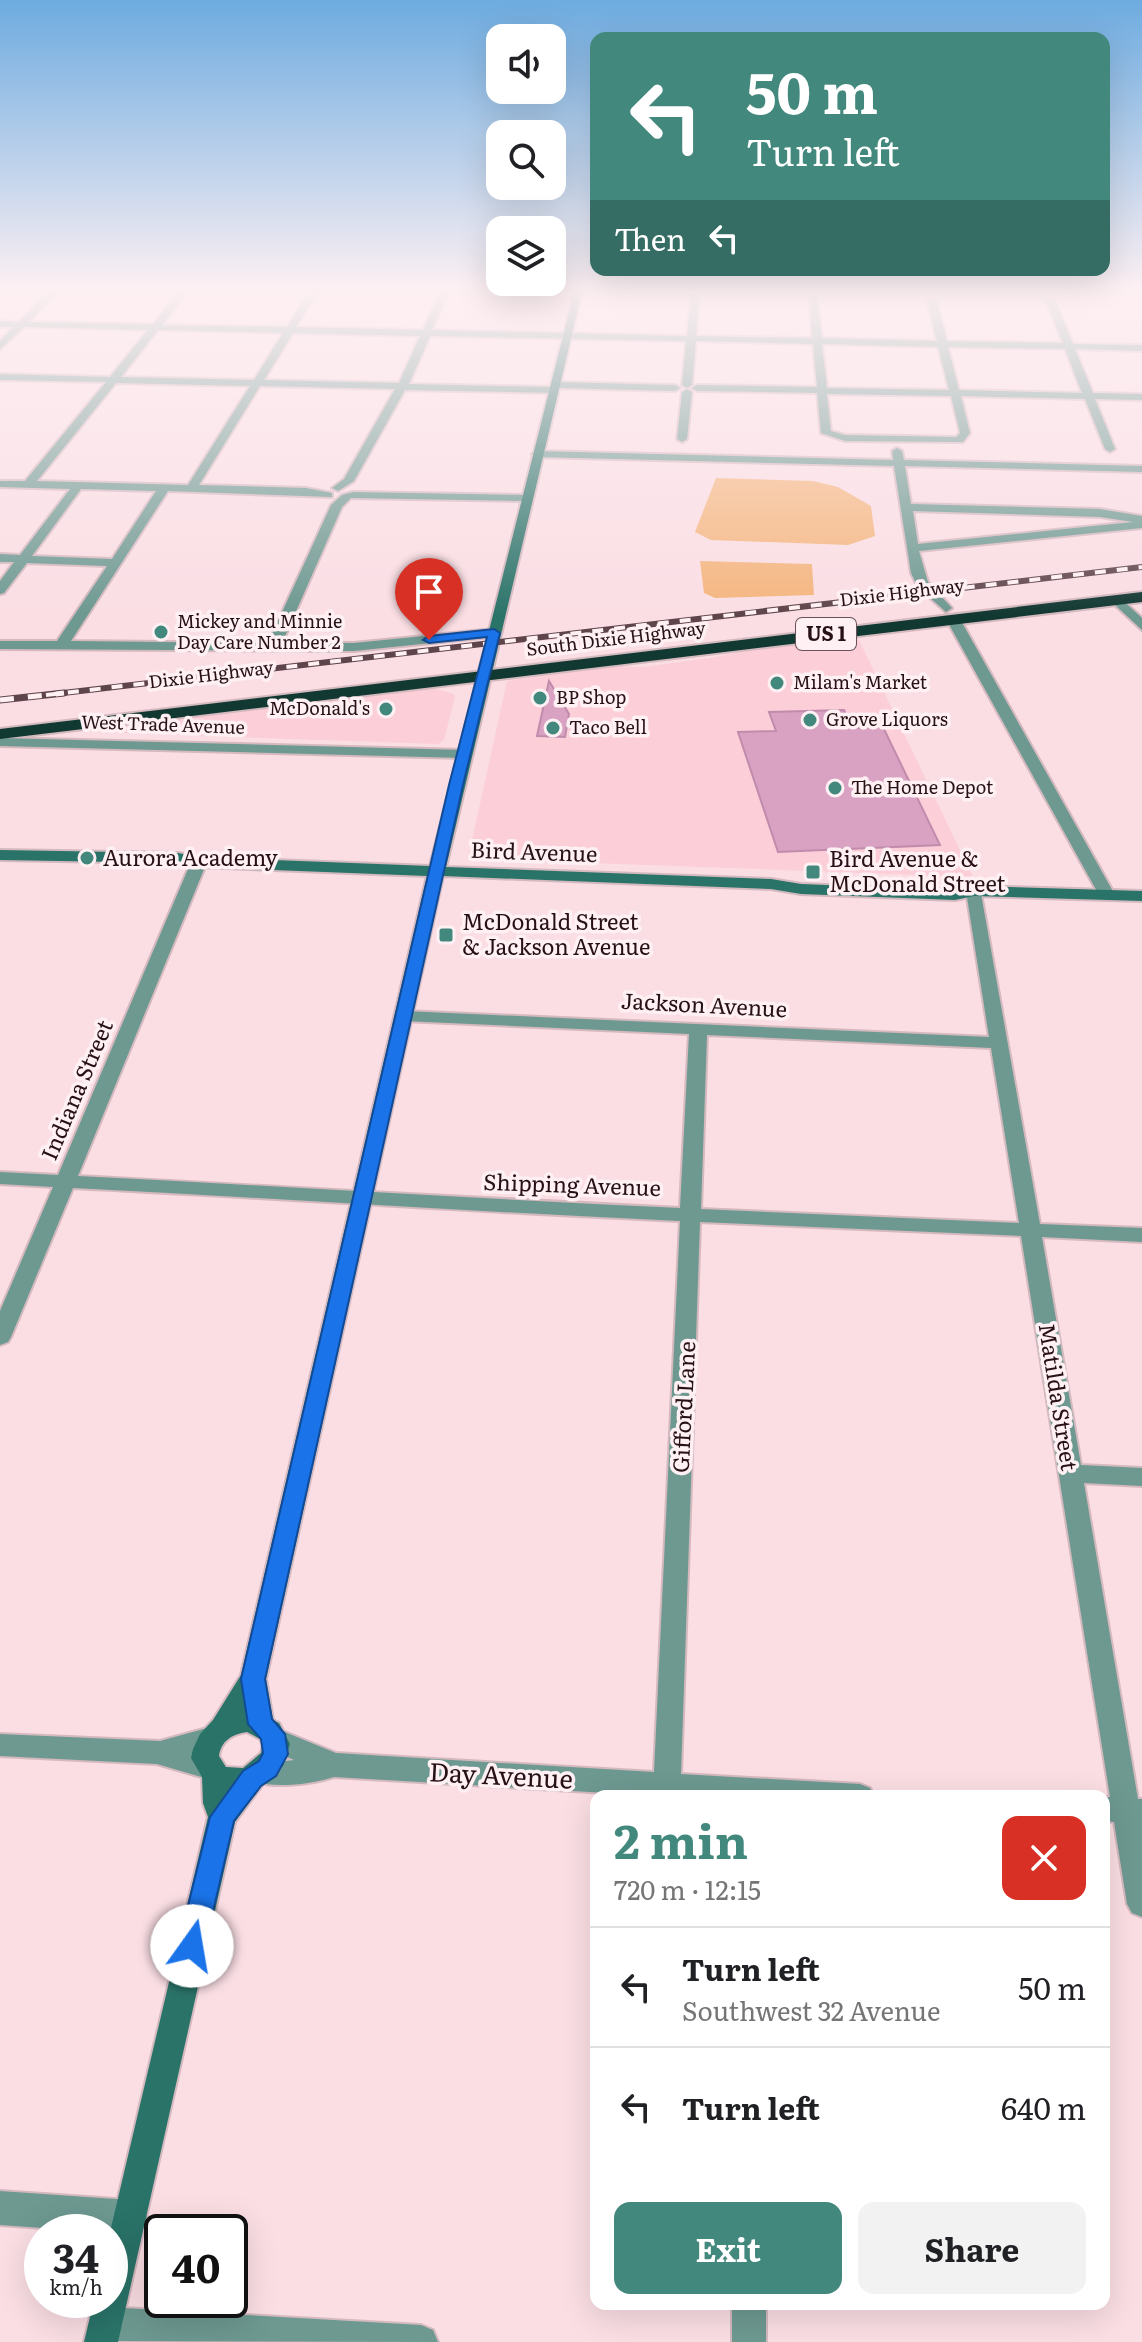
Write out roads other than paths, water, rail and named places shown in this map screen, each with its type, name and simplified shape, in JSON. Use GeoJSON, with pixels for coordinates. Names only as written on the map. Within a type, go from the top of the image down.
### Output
{"type":"FeatureCollection","features":[{"type":"Feature","properties":{"kind":"highway","name":"Dixie Highway"},"geometry":{"type":"LineString","coordinates":[[950,614],[1142,585]]}},
{"type":"Feature","properties":{"kind":"highway","name":"South Dixie Highway"},"geometry":{"type":"LineString","coordinates":[[0,734],[49,735],[484,669],[950,614],[1142,597]]}},
{"type":"Feature","properties":{"kind":"highway","name":"Dixie Highway"},"geometry":{"type":"LineString","coordinates":[[0,720],[484,669]]}},
{"type":"Feature","properties":{"kind":"street"},"geometry":{"type":"LineString","coordinates":[[29,484],[99,397]]}},
{"type":"Feature","properties":{"kind":"street"},"geometry":{"type":"LineString","coordinates":[[191,489],[248,397]]}},
{"type":"Feature","properties":{"kind":"street"},"geometry":{"type":"LineString","coordinates":[[274,645],[342,492],[396,397]]}},
{"type":"Feature","properties":{"kind":"street"},"geometry":{"type":"LineString","coordinates":[[222,1817],[205,1753],[253,1679],[464,754],[551,397]]}},
{"type":"Feature","properties":{"kind":"street"},"geometry":{"type":"LineString","coordinates":[[682,439],[689,397]]}},
{"type":"Feature","properties":{"kind":"street"},"geometry":{"type":"LineString","coordinates":[[821,397],[823,430],[829,435],[895,440],[962,439],[965,433],[956,397]]}},
{"type":"Feature","properties":{"kind":"street"},"geometry":{"type":"LineString","coordinates":[[1090,397],[1110,449]]}},
{"type":"Feature","properties":{"kind":"street"},"geometry":{"type":"LineString","coordinates":[[895,440],[920,581],[950,614],[1107,895]]}},
{"type":"Feature","properties":{"kind":"street"},"geometry":{"type":"LineString","coordinates":[[537,454],[1142,469]]}},
{"type":"Feature","properties":{"kind":"street"},"geometry":{"type":"LineString","coordinates":[[0,484],[526,498]]}},
{"type":"Feature","properties":{"kind":"street"},"geometry":{"type":"LineString","coordinates":[[0,590],[78,486]]}},
{"type":"Feature","properties":{"kind":"street"},"geometry":{"type":"LineString","coordinates":[[61,646],[164,488]]}},
{"type":"Feature","properties":{"kind":"street"},"geometry":{"type":"LineString","coordinates":[[906,507],[1090,512],[1142,522]]}},
{"type":"Feature","properties":{"kind":"street"},"geometry":{"type":"LineString","coordinates":[[913,548],[1142,522]]}},
{"type":"Feature","properties":{"kind":"street"},"geometry":{"type":"LineString","coordinates":[[0,558],[116,563]]}},
{"type":"Feature","properties":{"kind":"street"},"geometry":{"type":"LineString","coordinates":[[1118,600],[1142,626]]}},
{"type":"Feature","properties":{"kind":"street"},"geometry":{"type":"LineString","coordinates":[[0,645],[370,646],[494,633]]}},
{"type":"Feature","properties":{"kind":"street","name":"West Trade Avenue"},"geometry":{"type":"LineString","coordinates":[[0,742],[49,735],[464,754]]}},
{"type":"Feature","properties":{"kind":"street","name":"Bird Avenue"},"geometry":{"type":"LineString","coordinates":[[0,855],[172,866],[199,862],[771,884],[801,889],[940,894],[974,891],[1142,896]]}},
{"type":"Feature","properties":{"kind":"street","name":"Indiana Street"},"geometry":{"type":"LineString","coordinates":[[0,1337],[199,862]]}},
{"type":"Feature","properties":{"kind":"street","name":"Matilda Street"},"geometry":{"type":"LineString","coordinates":[[974,891],[1142,1904]]}},
{"type":"Feature","properties":{"kind":"street","name":"Jackson Avenue"},"geometry":{"type":"LineString","coordinates":[[404,1016],[1000,1043]]}},
{"type":"Feature","properties":{"kind":"street","name":"Gifford Lane"},"geometry":{"type":"LineString","coordinates":[[667,1786],[698,1028]]}},
{"type":"Feature","properties":{"kind":"street","name":"Shipping Avenue"},"geometry":{"type":"LineString","coordinates":[[0,1178],[1142,1235]]}},
{"type":"Feature","properties":{"kind":"street"},"geometry":{"type":"LineString","coordinates":[[1070,1473],[1142,1477]]}},
{"type":"Feature","properties":{"kind":"street"},"geometry":{"type":"LineString","coordinates":[[253,1679],[276,1754],[222,1817],[104,2333],[421,2342]]}},
{"type":"Feature","properties":{"kind":"street"},"geometry":{"type":"LineString","coordinates":[[160,1753],[249,1721],[268,1732]]}},
{"type":"Feature","properties":{"kind":"street","name":"Day Avenue"},"geometry":{"type":"LineString","coordinates":[[268,1732],[334,1765]]}},
{"type":"Feature","properties":{"kind":"street"},"geometry":{"type":"LineString","coordinates":[[0,1745],[160,1753],[233,1781],[257,1776]]}},
{"type":"Feature","properties":{"kind":"street","name":"Day Avenue"},"geometry":{"type":"LineString","coordinates":[[257,1776],[319,1770],[334,1765],[714,1790]]}},
{"type":"Feature","properties":{"kind":"street"},"geometry":{"type":"LineString","coordinates":[[0,2208],[130,2217]]}},
{"type":"Feature","properties":{"kind":"street"},"geometry":{"type":"LineString","coordinates":[[749,2310],[749,2342]]}},
{"type":"Feature","properties":{"kind":"railway"},"geometry":{"type":"LineString","coordinates":[[50,695],[1142,567]]}},
{"type":"Feature","properties":{"kind":"railway"},"geometry":{"type":"LineString","coordinates":[[50,695],[64,693]]}},
{"type":"Feature","properties":{"kind":"railway"},"geometry":{"type":"LineString","coordinates":[[46,695],[50,695]]}},
{"type":"Feature","properties":{"kind":"railway"},"geometry":{"type":"LineString","coordinates":[[0,700],[50,695]]}},
{"type":"Feature","properties":{"kind":"place","name":"Mickey and Minnie Day Care Number 2"},"geometry":{"type":"Point","coordinates":[161,632]}},
{"type":"Feature","properties":{"kind":"place","name":"Milam's Market"},"geometry":{"type":"Point","coordinates":[777,683]}},
{"type":"Feature","properties":{"kind":"place","name":"BP Shop"},"geometry":{"type":"Point","coordinates":[540,698]}},
{"type":"Feature","properties":{"kind":"place","name":"McDonald's"},"geometry":{"type":"Point","coordinates":[386,709]}},
{"type":"Feature","properties":{"kind":"place","name":"Grove Liquors"},"geometry":{"type":"Point","coordinates":[810,720]}},
{"type":"Feature","properties":{"kind":"place","name":"Taco Bell"},"geometry":{"type":"Point","coordinates":[553,728]}},
{"type":"Feature","properties":{"kind":"place","name":"The Home Depot"},"geometry":{"type":"Point","coordinates":[835,788]}},
{"type":"Feature","properties":{"kind":"place","name":"Aurora Academy"},"geometry":{"type":"Point","coordinates":[87,858]}},
{"type":"Feature","properties":{"kind":"place","name":"Bird Avenue & McDonald Street"},"geometry":{"type":"Point","coordinates":[813,872]}},
{"type":"Feature","properties":{"kind":"place","name":"McDonald Street & Jackson Avenue"},"geometry":{"type":"Point","coordinates":[446,935]}}]}
